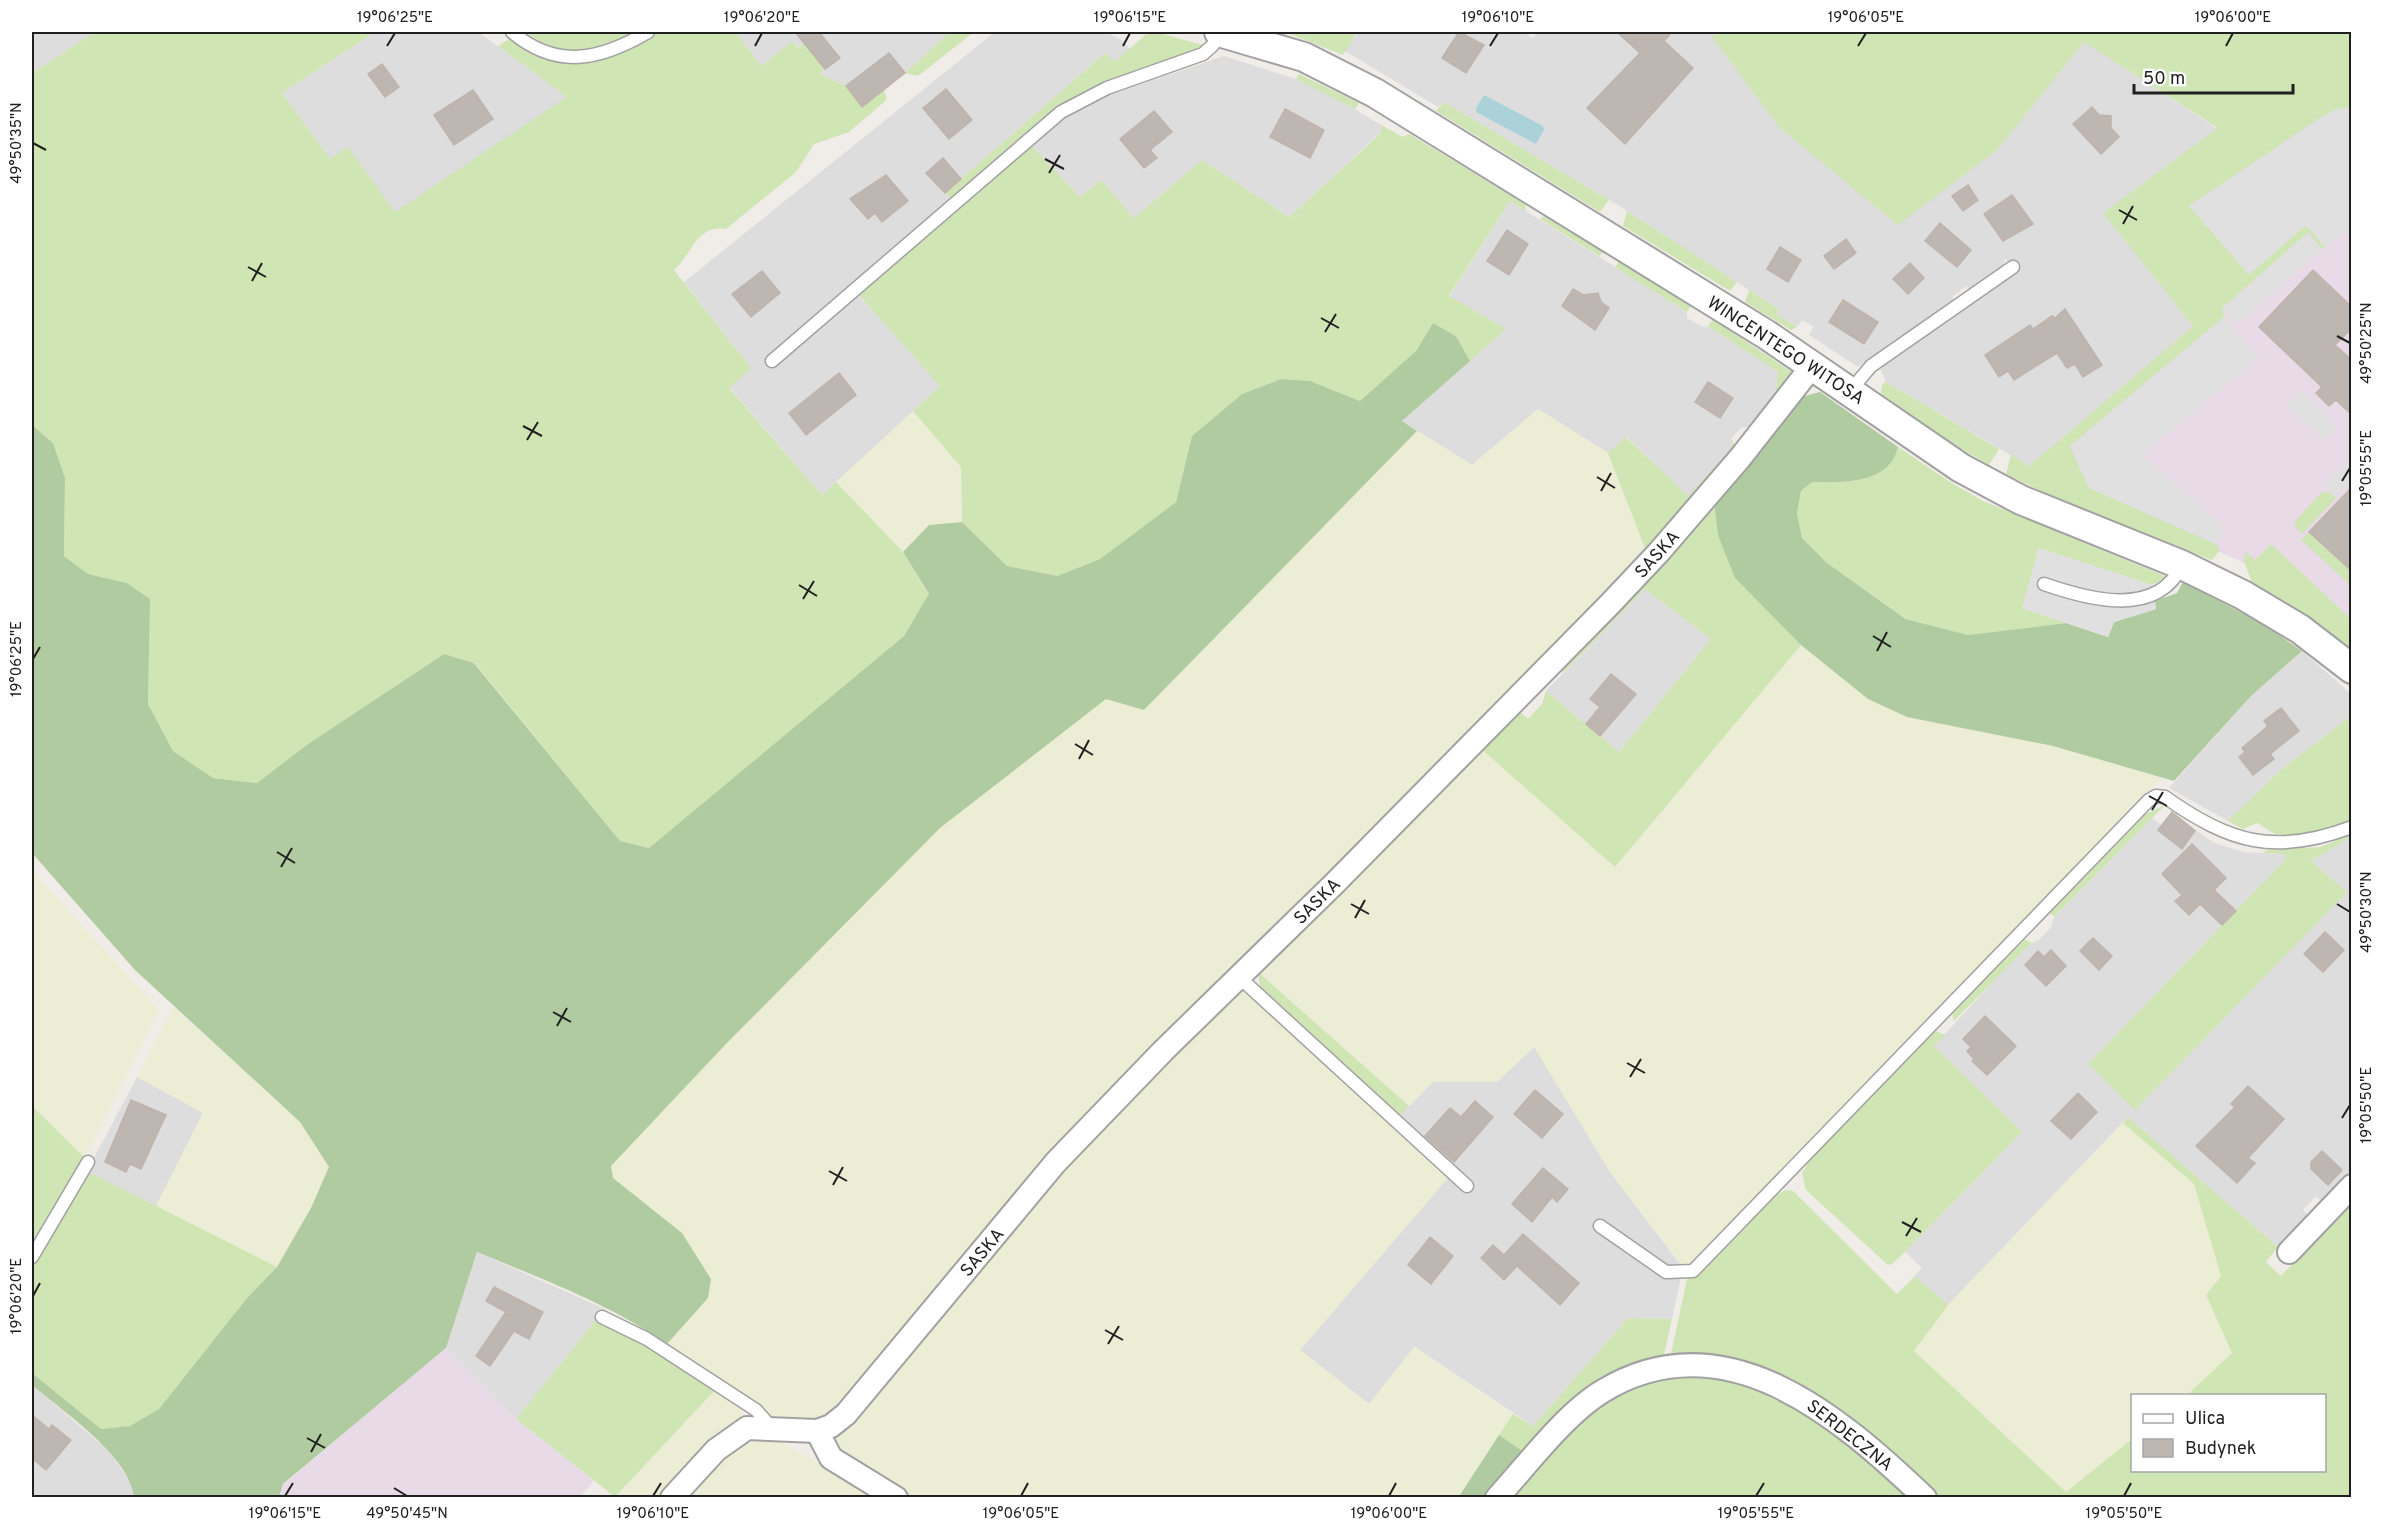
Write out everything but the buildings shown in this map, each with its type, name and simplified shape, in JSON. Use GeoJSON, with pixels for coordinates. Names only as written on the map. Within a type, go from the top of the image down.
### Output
{"type":"FeatureCollection","features":[{"type":"Feature","properties":{"kind":"street","name":"WINCENTEGO WITOSA"},"geometry":{"type":"LineString","coordinates":[[1219,32],[1281,48],[1350,79],[1813,365],[1932,449],[1990,485],[2073,523],[2182,565],[2265,607],[2300,629],[2352,669]]}},
{"type":"Feature","properties":{"kind":"street","name":"SASKA"},"geometry":{"type":"LineString","coordinates":[[817,1431],[831,1426],[866,1392],[1056,1162],[1335,883],[1659,552],[1740,458],[1813,365]]}},
{"type":"Feature","properties":{"kind":"street"},"geometry":{"type":"LineString","coordinates":[[2289,1252],[2352,1186]]}},
{"type":"Feature","properties":{"kind":"street","name":"SERDECZNA"},"geometry":{"type":"LineString","coordinates":[[1497,1497],[1576,1412],[1601,1391],[1634,1374],[1665,1366],[1691,1366],[1754,1376],[1786,1389],[1825,1411],[1869,1445],[1925,1497]]}},
{"type":"Feature","properties":{"kind":"street"},"geometry":{"type":"LineString","coordinates":[[672,1497],[697,1468],[732,1437],[747,1428],[817,1431],[831,1458],[896,1497]]}},
{"type":"Feature","properties":{"kind":"lane"},"geometry":{"type":"LineString","coordinates":[[512,32],[543,52],[568,58],[607,50],[648,32]]}},
{"type":"Feature","properties":{"kind":"lane"},"geometry":{"type":"LineString","coordinates":[[772,361],[1061,112],[1107,88],[1203,54],[1213,45],[1219,32]]}},
{"type":"Feature","properties":{"kind":"lane"},"geometry":{"type":"LineString","coordinates":[[1850,391],[1871,366],[2013,267]]}},
{"type":"Feature","properties":{"kind":"lane"},"geometry":{"type":"LineString","coordinates":[[2044,584],[2093,599],[2134,600],[2150,596],[2170,585],[2182,565]]}},
{"type":"Feature","properties":{"kind":"lane"},"geometry":{"type":"LineString","coordinates":[[1600,1226],[1666,1272],[1693,1271],[2149,800],[2156,796],[2165,797],[2210,827],[2248,840],[2303,842],[2352,827]]}},
{"type":"Feature","properties":{"kind":"lane"},"geometry":{"type":"LineString","coordinates":[[1239,977],[1467,1186]]}},
{"type":"Feature","properties":{"kind":"lane"},"geometry":{"type":"LineString","coordinates":[[32,1257],[88,1162]]}},
{"type":"Feature","properties":{"kind":"lane"},"geometry":{"type":"LineString","coordinates":[[602,1317],[647,1338],[756,1410],[772,1429]]}},
{"type":"Feature","properties":{"kind":"shaded area"},"geometry":{"type":"Polygon","coordinates":[[[32,32],[95,32],[32,73],[32,32]]]}},
{"type":"Feature","properties":{"kind":"shaded area"},"geometry":{"type":"Polygon","coordinates":[[[375,32],[478,32],[568,97],[395,213],[348,148],[330,159],[282,93],[375,32]]]}},
{"type":"Feature","properties":{"kind":"shaded area"},"geometry":{"type":"Polygon","coordinates":[[[736,32],[951,32],[862,107],[846,86],[819,74],[825,69],[793,42],[761,66],[736,32]]]}},
{"type":"Feature","properties":{"kind":"shaded area"},"geometry":{"type":"Polygon","coordinates":[[[995,32],[1105,32],[1122,40],[1130,49],[1115,62],[1105,53],[945,193],[951,199],[852,288],[941,386],[822,495],[729,387],[751,368],[684,282],[995,32]]]}},
{"type":"Feature","properties":{"kind":"shaded area"},"geometry":{"type":"Polygon","coordinates":[[[1358,32],[1523,32],[1533,38],[1538,32],[1721,32],[1713,38],[1998,149],[2084,41],[2218,129],[2103,213],[2193,326],[2029,466],[1886,382],[1880,368],[2019,271],[2005,259],[2002,269],[1970,290],[1966,286],[1953,296],[1953,302],[1858,367],[1809,335],[1814,327],[1802,320],[1797,327],[1776,314],[1780,310],[1621,207],[1444,102],[1438,107],[1345,51],[1358,32]]]}},
{"type":"Feature","properties":{"kind":"shaded area"},"geometry":{"type":"Polygon","coordinates":[[[1224,56],[1296,79],[1331,95],[1381,125],[1381,132],[1289,217],[1202,160],[1134,218],[1101,180],[1080,197],[1030,144],[1067,115],[1101,98],[1224,56]]]}},
{"type":"Feature","properties":{"kind":"shaded area"},"geometry":{"type":"Polygon","coordinates":[[[2352,59],[2351,636],[2282,580],[2029,466],[2193,326],[2103,213],[2352,59]]]}},
{"type":"Feature","properties":{"kind":"shaded area"},"geometry":{"type":"Polygon","coordinates":[[[2337,109],[2352,109],[2351,228],[2325,247],[2306,225],[2249,275],[2189,206],[2323,116],[2337,109]]]}},
{"type":"Feature","properties":{"kind":"shaded area"},"geometry":{"type":"Polygon","coordinates":[[[1510,201],[1687,312],[1687,318],[1703,327],[1708,326],[1778,372],[1775,396],[1748,427],[1741,428],[1731,438],[1732,448],[1688,497],[1627,437],[1608,453],[1538,409],[1472,465],[1402,421],[1506,329],[1449,297],[1510,201]]]}},
{"type":"Feature","properties":{"kind":"shaded area"},"geometry":{"type":"Polygon","coordinates":[[[2307,233],[2322,249],[2236,325],[2222,309],[2307,233]]]}},
{"type":"Feature","properties":{"kind":"shaded area"},"geometry":{"type":"Polygon","coordinates":[[[2224,317],[2259,357],[2142,455],[2224,527],[2216,544],[2089,488],[2070,446],[2224,317]]]}},
{"type":"Feature","properties":{"kind":"shaded area"},"geometry":{"type":"Polygon","coordinates":[[[2301,391],[2337,426],[2324,440],[2287,405],[2301,391]]]}},
{"type":"Feature","properties":{"kind":"shaded area"},"geometry":{"type":"Polygon","coordinates":[[[2351,456],[2351,481],[2336,498],[2323,486],[2351,456]]]}},
{"type":"Feature","properties":{"kind":"shaded area"},"geometry":{"type":"Polygon","coordinates":[[[2039,548],[2152,585],[2156,609],[2114,622],[2108,637],[2022,608],[2039,548]]]}},
{"type":"Feature","properties":{"kind":"shaded area"},"geometry":{"type":"Polygon","coordinates":[[[1645,589],[1711,639],[1619,752],[1546,691],[1645,589]]]}},
{"type":"Feature","properties":{"kind":"shaded area"},"geometry":{"type":"Polygon","coordinates":[[[2302,651],[2351,694],[2351,716],[2282,769],[2228,821],[2169,788],[2252,695],[2302,651]]]}},
{"type":"Feature","properties":{"kind":"shaded area"},"geometry":{"type":"Polygon","coordinates":[[[2172,812],[2214,843],[2244,852],[2284,854],[2286,859],[2088,1064],[2347,892],[2311,861],[2351,837],[2351,1171],[2322,1201],[2316,1196],[2303,1210],[2309,1216],[2279,1248],[2128,1117],[1948,1305],[1915,1276],[1922,1268],[1905,1252],[2022,1132],[1934,1046],[1998,976],[2031,943],[2039,940],[2051,927],[2054,917],[2152,818],[2161,825],[2172,812]]]}},
{"type":"Feature","properties":{"kind":"shaded area"},"geometry":{"type":"Polygon","coordinates":[[[1534,1046],[1610,1172],[1683,1268],[1672,1319],[1628,1318],[1533,1426],[1415,1347],[1369,1404],[1300,1350],[1447,1178],[1391,1125],[1433,1082],[1497,1082],[1534,1046]]]}},
{"type":"Feature","properties":{"kind":"shaded area"},"geometry":{"type":"Polygon","coordinates":[[[137,1077],[203,1113],[156,1206],[87,1171],[137,1077]]]}},
{"type":"Feature","properties":{"kind":"shaded area"},"geometry":{"type":"Polygon","coordinates":[[[477,1252],[605,1309],[516,1419],[446,1348],[477,1252]]]}},
{"type":"Feature","properties":{"kind":"shaded area"},"geometry":{"type":"Polygon","coordinates":[[[446,1348],[516,1419],[594,1481],[580,1497],[279,1498],[283,1485],[446,1348]]]}},
{"type":"Feature","properties":{"kind":"shaded area"},"geometry":{"type":"Polygon","coordinates":[[[32,1385],[109,1451],[133,1486],[134,1497],[32,1497],[32,1385]]]}},
{"type":"Feature","properties":{"kind":"green space"},"geometry":{"type":"Polygon","coordinates":[[[95,32],[375,32],[282,93],[330,159],[348,147],[395,212],[567,97],[498,46],[509,39],[542,59],[568,64],[608,57],[660,32],[736,32],[761,66],[793,41],[798,48],[804,43],[825,69],[819,74],[846,86],[862,107],[884,90],[887,99],[883,103],[849,132],[814,144],[796,172],[726,229],[708,231],[701,236],[674,270],[751,368],[729,388],[822,495],[836,482],[903,552],[929,595],[904,636],[649,848],[620,841],[475,663],[444,654],[308,744],[257,783],[213,778],[173,751],[148,704],[150,599],[127,583],[88,574],[64,556],[65,478],[53,443],[32,425],[32,73],[95,32]]]}},
{"type":"Feature","properties":{"kind":"green space"},"geometry":{"type":"Polygon","coordinates":[[[526,32],[638,32],[594,49],[568,51],[541,42],[526,32]]]}},
{"type":"Feature","properties":{"kind":"green space"},"geometry":{"type":"Polygon","coordinates":[[[950,32],[974,32],[918,76],[905,73],[950,32]]]}},
{"type":"Feature","properties":{"kind":"green space"},"geometry":{"type":"Polygon","coordinates":[[[1155,32],[1203,45],[1191,53],[1080,94],[1060,108],[852,288],[850,284],[951,199],[945,193],[1105,53],[1115,62],[1145,35],[1155,32]]]}},
{"type":"Feature","properties":{"kind":"green space"},"geometry":{"type":"Polygon","coordinates":[[[1285,32],[1357,32],[1343,55],[1285,32]]]}},
{"type":"Feature","properties":{"kind":"green space"},"geometry":{"type":"Polygon","coordinates":[[[1721,32],[2351,32],[2351,109],[2337,109],[2323,116],[2189,206],[2306,225],[2325,247],[2322,249],[2308,233],[2222,308],[2224,317],[2070,446],[2089,488],[2216,544],[2220,550],[2212,560],[2049,495],[2006,474],[2011,455],[2029,466],[2193,326],[2103,213],[2218,128],[2084,42],[1998,149],[1898,225],[1779,127],[1712,37],[1721,32]]]}},
{"type":"Feature","properties":{"kind":"green space"},"geometry":{"type":"Polygon","coordinates":[[[1299,74],[1359,103],[1355,109],[1296,79],[1299,74]]]}},
{"type":"Feature","properties":{"kind":"green space"},"geometry":{"type":"Polygon","coordinates":[[[1444,102],[1609,200],[1600,212],[1436,111],[1444,102]]]}},
{"type":"Feature","properties":{"kind":"green space"},"geometry":{"type":"Polygon","coordinates":[[[1381,125],[1403,137],[1409,134],[1525,204],[1526,211],[1510,201],[1449,296],[1506,329],[1470,361],[1456,336],[1433,323],[1416,351],[1360,401],[1310,381],[1281,379],[1242,394],[1192,436],[1176,502],[1100,559],[1057,576],[1007,566],[962,522],[961,467],[913,411],[940,386],[857,293],[1030,144],[1080,197],[1101,180],[1134,218],[1202,160],[1289,217],[1381,133],[1381,125]]]}},
{"type":"Feature","properties":{"kind":"green space"},"geometry":{"type":"Polygon","coordinates":[[[1627,211],[1737,282],[1730,291],[1623,226],[1627,211]]]}},
{"type":"Feature","properties":{"kind":"green space"},"geometry":{"type":"Polygon","coordinates":[[[1544,216],[1603,252],[1599,256],[1540,219],[1544,216]]]}},
{"type":"Feature","properties":{"kind":"green space"},"geometry":{"type":"Polygon","coordinates":[[[1619,261],[1691,306],[1687,312],[1615,267],[1619,261]]]}},
{"type":"Feature","properties":{"kind":"green space"},"geometry":{"type":"Polygon","coordinates":[[[1749,290],[1780,310],[1776,314],[1797,327],[1791,330],[1745,302],[1749,290]]]}},
{"type":"Feature","properties":{"kind":"green space"},"geometry":{"type":"Polygon","coordinates":[[[1713,319],[1793,373],[1756,422],[1748,427],[1775,396],[1778,372],[1708,326],[1713,319]]]}},
{"type":"Feature","properties":{"kind":"green space"},"geometry":{"type":"Polygon","coordinates":[[[1433,323],[1456,336],[1470,361],[1402,421],[1417,431],[1144,710],[1106,699],[940,828],[724,1046],[611,1166],[613,1178],[682,1233],[711,1279],[708,1298],[667,1344],[599,1305],[477,1252],[446,1348],[283,1484],[279,1497],[134,1497],[129,1481],[108,1450],[77,1421],[32,1385],[32,1373],[101,1429],[130,1426],[159,1409],[247,1298],[277,1267],[311,1208],[329,1167],[300,1122],[135,970],[32,853],[32,425],[53,443],[65,478],[64,556],[88,574],[127,583],[150,599],[148,704],[173,751],[213,778],[257,783],[308,744],[444,654],[474,663],[620,841],[649,848],[904,636],[929,594],[903,552],[929,525],[962,522],[1007,566],[1057,576],[1100,559],[1176,502],[1192,436],[1242,394],[1281,379],[1310,381],[1360,401],[1416,351],[1433,323]]]}},
{"type":"Feature","properties":{"kind":"green space"},"geometry":{"type":"Polygon","coordinates":[[[1886,382],[1999,449],[1989,465],[1941,436],[1881,393],[1882,385],[1886,382]]]}},
{"type":"Feature","properties":{"kind":"green space"},"geometry":{"type":"Polygon","coordinates":[[[1820,392],[1898,447],[1886,468],[1875,475],[1851,481],[1812,482],[1801,491],[1797,513],[1802,538],[1827,563],[1906,619],[1968,635],[2066,623],[2108,637],[2114,622],[2156,609],[2155,601],[2177,593],[2183,582],[2263,624],[2302,651],[2252,695],[2174,781],[2053,746],[1907,717],[1868,699],[1801,645],[1735,578],[1718,535],[1714,499],[1789,406],[1805,396],[1820,392]]]}},
{"type":"Feature","properties":{"kind":"green space"},"geometry":{"type":"Polygon","coordinates":[[[1538,409],[1608,453],[1648,556],[1329,879],[842,1410],[800,1426],[771,1417],[667,1344],[708,1298],[682,1233],[613,1178],[611,1166],[724,1046],[940,828],[1106,698],[1145,710],[1417,431],[1472,465],[1538,409]]]}},
{"type":"Feature","properties":{"kind":"green space"},"geometry":{"type":"Polygon","coordinates":[[[913,411],[961,467],[962,522],[929,525],[903,552],[836,482],[913,411]]]}},
{"type":"Feature","properties":{"kind":"green space"},"geometry":{"type":"Polygon","coordinates":[[[1626,437],[1688,496],[1732,448],[1731,438],[1736,448],[1648,556],[1608,453],[1626,437]]]}},
{"type":"Feature","properties":{"kind":"green space"},"geometry":{"type":"Polygon","coordinates":[[[1898,447],[1983,501],[2167,577],[2152,585],[2039,548],[2022,608],[2066,623],[1968,635],[1907,619],[1827,563],[1802,538],[1797,513],[1801,491],[1812,482],[1851,481],[1875,475],[1886,468],[1898,447]]]}},
{"type":"Feature","properties":{"kind":"green space"},"geometry":{"type":"Polygon","coordinates":[[[2322,492],[2331,493],[2336,498],[2302,534],[2295,526],[2295,521],[2322,492]]]}},
{"type":"Feature","properties":{"kind":"green space"},"geometry":{"type":"Polygon","coordinates":[[[1714,499],[1735,578],[1801,645],[1615,867],[1478,746],[1515,708],[1528,719],[1542,704],[1546,691],[1619,752],[1711,639],[1645,589],[1563,673],[1562,664],[1714,499]]]}},
{"type":"Feature","properties":{"kind":"green space"},"geometry":{"type":"Polygon","coordinates":[[[2309,532],[2351,571],[2351,586],[2301,540],[2309,532]]]}},
{"type":"Feature","properties":{"kind":"green space"},"geometry":{"type":"Polygon","coordinates":[[[2271,544],[2351,619],[2351,648],[2310,617],[2252,582],[2244,562],[2245,552],[2255,560],[2271,544]]]}},
{"type":"Feature","properties":{"kind":"green space"},"geometry":{"type":"Polygon","coordinates":[[[1801,645],[1868,699],[1907,717],[2053,746],[2162,778],[1695,1261],[1683,1267],[1610,1172],[1534,1047],[1497,1082],[1433,1082],[1409,1106],[1258,972],[1478,746],[1615,867],[1801,645]]]}},
{"type":"Feature","properties":{"kind":"green space"},"geometry":{"type":"Polygon","coordinates":[[[2351,716],[2351,821],[2304,836],[2275,834],[2257,823],[2243,829],[2228,821],[2282,769],[2351,716]]]}},
{"type":"Feature","properties":{"kind":"green space"},"geometry":{"type":"Polygon","coordinates":[[[2165,805],[2054,917],[2050,913],[2146,814],[2165,805]]]}},
{"type":"Feature","properties":{"kind":"green space"},"geometry":{"type":"Polygon","coordinates":[[[2351,834],[2351,837],[2311,861],[2347,892],[2135,1110],[2088,1064],[2286,859],[2284,854],[2264,853],[2266,850],[2321,847],[2351,834]]]}},
{"type":"Feature","properties":{"kind":"green space"},"geometry":{"type":"Polygon","coordinates":[[[32,870],[159,1010],[85,1158],[32,1106],[32,870]]]}},
{"type":"Feature","properties":{"kind":"green space"},"geometry":{"type":"Polygon","coordinates":[[[2025,939],[2031,943],[1954,1021],[1952,1013],[2025,939]]]}},
{"type":"Feature","properties":{"kind":"green space"},"geometry":{"type":"Polygon","coordinates":[[[1258,972],[1409,1106],[1400,1116],[1260,986],[1258,972]]]}},
{"type":"Feature","properties":{"kind":"green space"},"geometry":{"type":"Polygon","coordinates":[[[1238,991],[1245,992],[1448,1178],[1300,1350],[1369,1404],[1414,1347],[1513,1414],[1458,1498],[909,1497],[887,1486],[828,1444],[835,1429],[1059,1167],[1238,991]]]}},
{"type":"Feature","properties":{"kind":"green space"},"geometry":{"type":"Polygon","coordinates":[[[173,1007],[300,1122],[329,1167],[311,1208],[277,1267],[156,1206],[203,1113],[137,1077],[173,1007]]]}},
{"type":"Feature","properties":{"kind":"green space"},"geometry":{"type":"Polygon","coordinates":[[[1935,1031],[1945,1035],[1934,1046],[2022,1132],[1905,1252],[1888,1265],[1806,1190],[1802,1173],[1813,1155],[1935,1031]]]}},
{"type":"Feature","properties":{"kind":"green space"},"geometry":{"type":"Polygon","coordinates":[[[32,1106],[85,1158],[36,1240],[32,1236],[32,1106]]]}},
{"type":"Feature","properties":{"kind":"green space"},"geometry":{"type":"Polygon","coordinates":[[[2128,1117],[2278,1247],[2266,1262],[2281,1276],[2351,1201],[2351,1497],[1932,1497],[1828,1406],[1669,1363],[1687,1279],[1702,1272],[1777,1195],[1785,1190],[1793,1191],[1897,1294],[1915,1276],[1948,1305],[1914,1351],[2066,1492],[2131,1440],[2131,1472],[2326,1472],[2326,1394],[2188,1394],[2232,1353],[2206,1295],[2221,1276],[2194,1184],[2123,1123],[2128,1117]]]}},
{"type":"Feature","properties":{"kind":"green space"},"geometry":{"type":"Polygon","coordinates":[[[2123,1123],[2194,1184],[2222,1276],[2206,1295],[2232,1353],[2188,1394],[2131,1394],[2131,1440],[2066,1492],[1914,1351],[1948,1305],[2123,1123]]]}},
{"type":"Feature","properties":{"kind":"green space"},"geometry":{"type":"Polygon","coordinates":[[[87,1171],[277,1267],[247,1298],[159,1409],[130,1426],[101,1429],[32,1373],[32,1267],[87,1171]]]}},
{"type":"Feature","properties":{"kind":"green space"},"geometry":{"type":"Polygon","coordinates":[[[1628,1318],[1672,1319],[1662,1363],[1634,1372],[1530,1456],[1499,1435],[1513,1414],[1533,1426],[1628,1318]]]}},
{"type":"Feature","properties":{"kind":"green space"},"geometry":{"type":"Polygon","coordinates":[[[596,1320],[641,1340],[716,1389],[615,1497],[516,1419],[596,1320]]]}},
{"type":"Feature","properties":{"kind":"green space"},"geometry":{"type":"Polygon","coordinates":[[[1691,1371],[1784,1393],[1916,1498],[1506,1498],[1580,1415],[1636,1380],[1691,1371]]]}},
{"type":"Feature","properties":{"kind":"green space"},"geometry":{"type":"Polygon","coordinates":[[[716,1389],[742,1409],[740,1420],[663,1497],[615,1498],[716,1389]]]}},
{"type":"Feature","properties":{"kind":"green space"},"geometry":{"type":"Polygon","coordinates":[[[1499,1435],[1530,1456],[1492,1497],[1458,1498],[1499,1435]]]}},
{"type":"Feature","properties":{"kind":"green space"},"geometry":{"type":"Polygon","coordinates":[[[764,1440],[780,1442],[881,1497],[689,1498],[730,1454],[748,1443],[764,1440]]]}},
{"type":"Feature","properties":{"kind":"water"},"geometry":{"type":"Polygon","coordinates":[[[1484,95],[1543,126],[1544,130],[1536,144],[1476,112],[1484,95]]]}}]}
